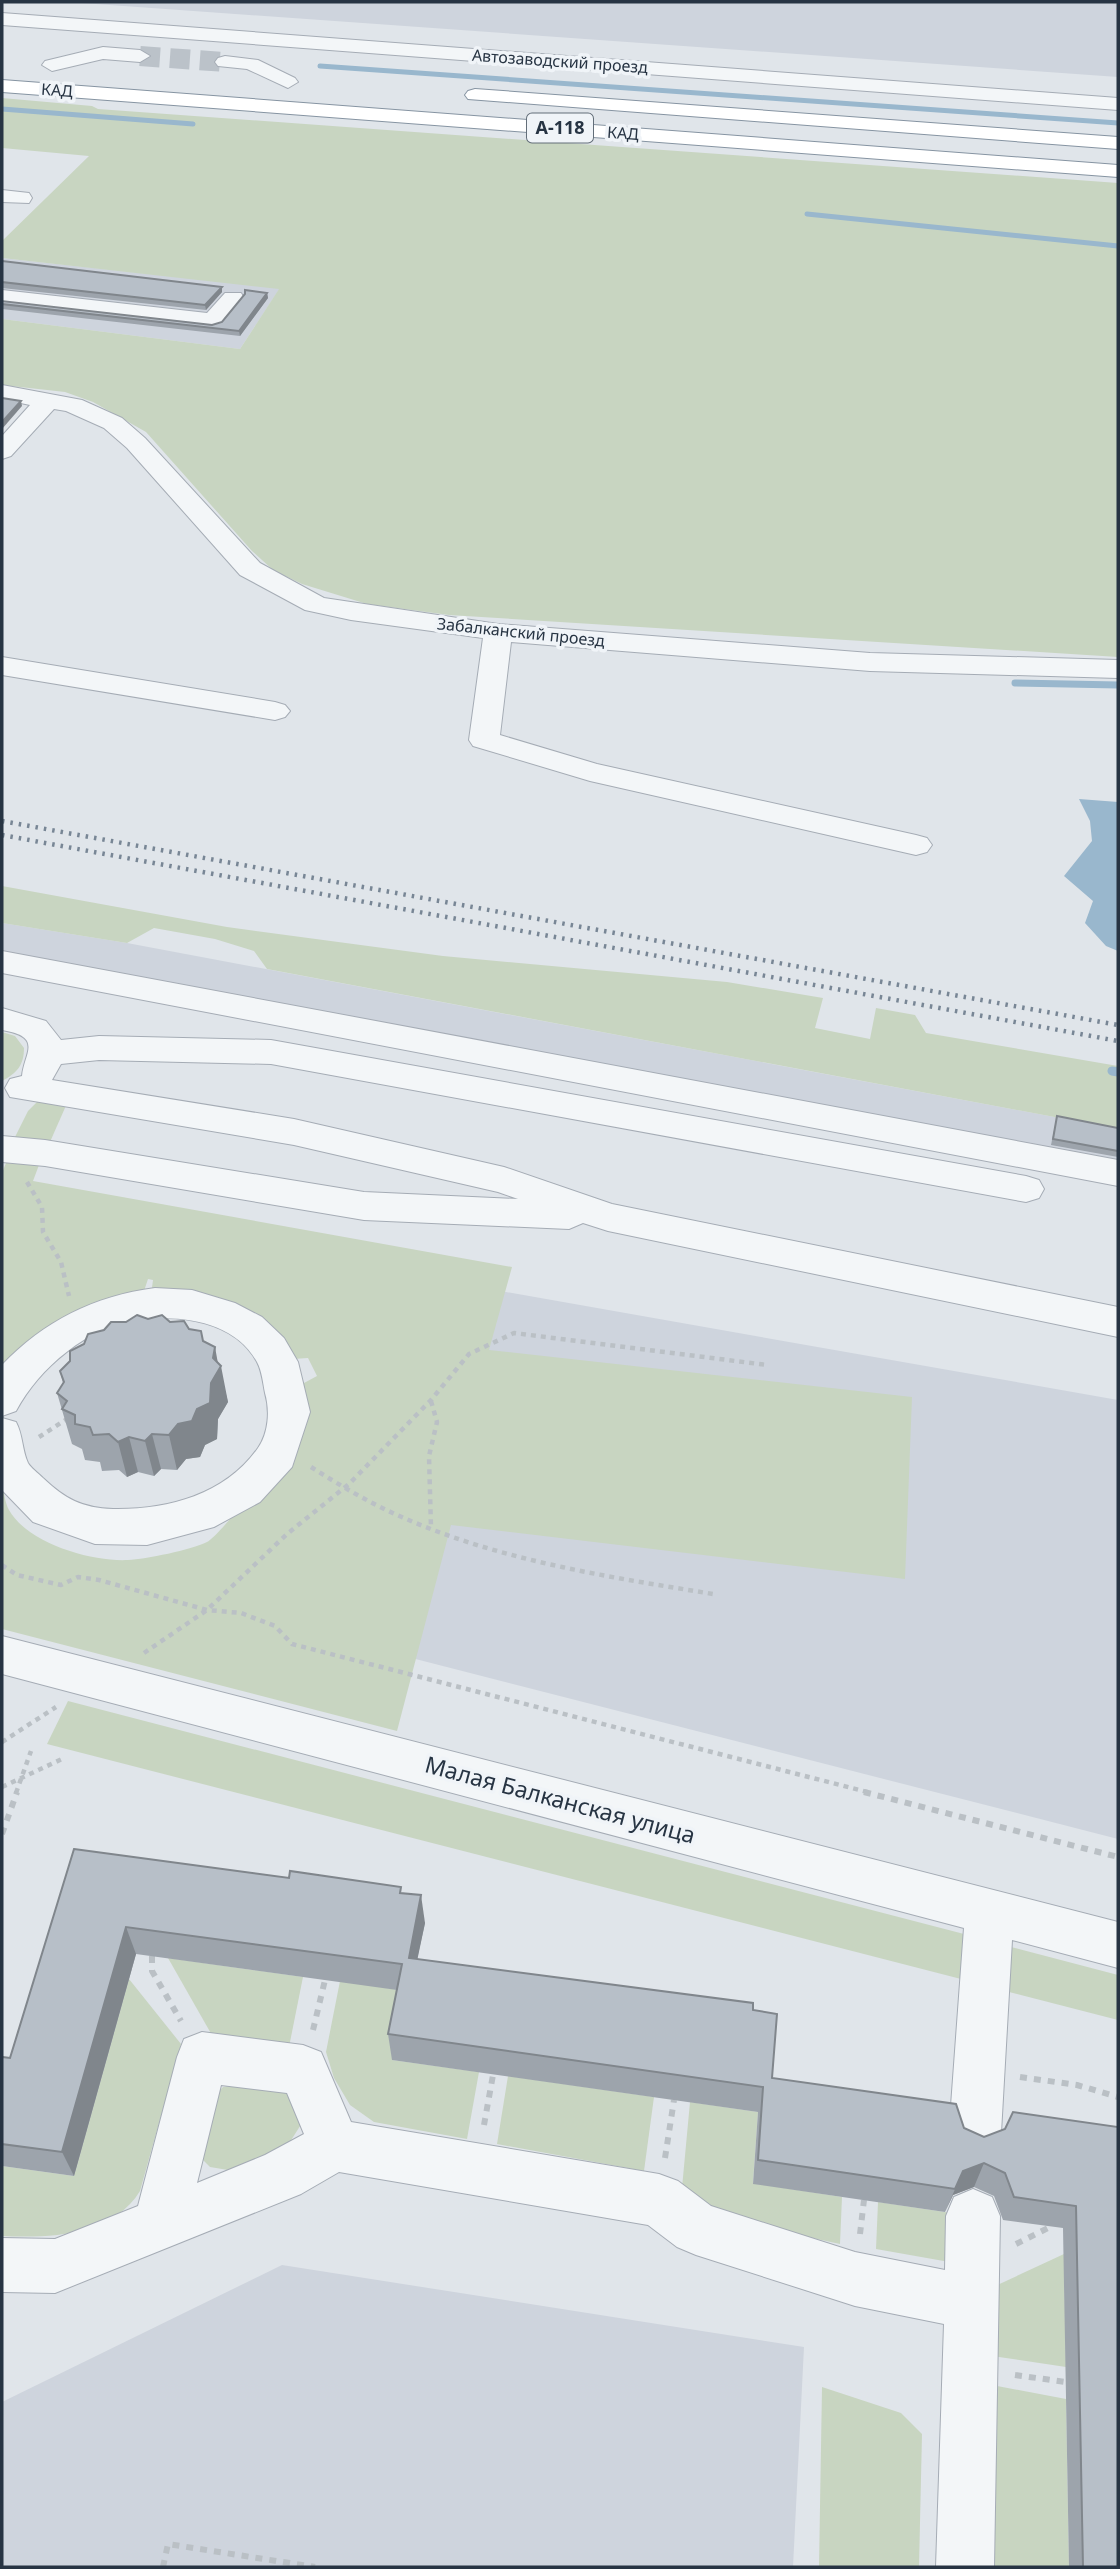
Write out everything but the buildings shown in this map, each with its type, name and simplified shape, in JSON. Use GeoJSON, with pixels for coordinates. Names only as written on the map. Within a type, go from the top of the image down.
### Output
{"type":"FeatureCollection","features":[{"type":"Feature","properties":{"kind":"highway","name":"КАД"},"geometry":{"type":"LineString","coordinates":[[27,63],[145,64]]}},
{"type":"Feature","properties":{"kind":"highway"},"geometry":{"type":"LineString","coordinates":[[205,76],[295,82]]}},
{"type":"Feature","properties":{"kind":"highway","name":"КАД"},"geometry":{"type":"LineString","coordinates":[[2,86],[1118,171]]}},
{"type":"Feature","properties":{"kind":"highway","name":"КАД"},"geometry":{"type":"LineString","coordinates":[[456,94],[1118,143]]}},
{"type":"Feature","properties":{"kind":"street","name":"Автозаводский проезд"},"geometry":{"type":"LineString","coordinates":[[2,11],[1118,96]]}},
{"type":"Feature","properties":{"kind":"street","name":"Автозаводский проезд"},"geometry":{"type":"LineString","coordinates":[[2,19],[1118,104]]}},
{"type":"Feature","properties":{"kind":"street"},"geometry":{"type":"LineString","coordinates":[[225,62],[251,64],[295,82]]}},
{"type":"Feature","properties":{"kind":"street"},"geometry":{"type":"LineString","coordinates":[[4,284],[159,306],[214,321],[233,298]]}},
{"type":"Feature","properties":{"kind":"street","name":"Забалканский проезд"},"geometry":{"type":"LineString","coordinates":[[2,392],[74,405],[113,423],[136,443],[250,569],[315,604],[351,612],[498,632],[870,662],[1118,669]]}},
{"type":"Feature","properties":{"kind":"street"},"geometry":{"type":"LineString","coordinates":[[2,451],[49,399]]}},
{"type":"Feature","properties":{"kind":"street"},"geometry":{"type":"LineString","coordinates":[[498,632],[484,740],[590,772],[916,845]]}},
{"type":"Feature","properties":{"kind":"street"},"geometry":{"type":"LineString","coordinates":[[2,666],[275,711]]}},
{"type":"Feature","properties":{"kind":"street"},"geometry":{"type":"LineString","coordinates":[[2,1004],[15,975],[12,964],[1118,1173]]}},
{"type":"Feature","properties":{"kind":"street"},"geometry":{"type":"LineString","coordinates":[[2,1019],[27,1024],[38,1032],[48,1053],[44,1066],[36,1077],[12,1093]]}},
{"type":"Feature","properties":{"kind":"street"},"geometry":{"type":"LineString","coordinates":[[48,1053],[99,1048],[271,1052],[1026,1189]]}},
{"type":"Feature","properties":{"kind":"street"},"geometry":{"type":"LineString","coordinates":[[12,1093],[294,1132],[504,1180],[608,1217],[1118,1322]]}},
{"type":"Feature","properties":{"kind":"street"},"geometry":{"type":"LineString","coordinates":[[16,1150],[364,1206],[608,1217]]}},
{"type":"Feature","properties":{"kind":"street"},"geometry":{"type":"LineString","coordinates":[[2,1394],[27,1364],[75,1326],[127,1308],[168,1302],[213,1310],[251,1328],[276,1358],[286,1377],[290,1398],[285,1438],[273,1463],[261,1477],[242,1492],[200,1514],[160,1526],[120,1530],[74,1519],[42,1504],[13,1474],[15,1438]]}},
{"type":"Feature","properties":{"kind":"street","name":"Малая Балканская улица"},"geometry":{"type":"LineString","coordinates":[[2,1655],[1118,1945]]}},
{"type":"Feature","properties":{"kind":"street"},"geometry":{"type":"LineString","coordinates":[[975,2133],[989,1912]]}},
{"type":"Feature","properties":{"kind":"street"},"geometry":{"type":"LineString","coordinates":[[160,2225],[202,2057],[303,2070],[335,2145]]}},
{"type":"Feature","properties":{"kind":"street"},"geometry":{"type":"LineString","coordinates":[[2,2265],[55,2266],[282,2175],[335,2145],[659,2200],[696,2228],[855,2279],[972,2303]]}},
{"type":"Feature","properties":{"kind":"street"},"geometry":{"type":"LineString","coordinates":[[965,2567],[973,2216]]}},
{"type":"Feature","properties":{"kind":"path"},"geometry":{"type":"LineString","coordinates":[[16,1150],[28,1188],[42,1207],[43,1232],[61,1262],[75,1326]]}},
{"type":"Feature","properties":{"kind":"path"},"geometry":{"type":"LineString","coordinates":[[2,1742],[130,1663],[208,1610],[287,1534],[342,1489],[431,1400],[469,1354],[514,1333],[767,1366]]}},
{"type":"Feature","properties":{"kind":"path"},"geometry":{"type":"LineString","coordinates":[[431,1400],[437,1422],[429,1456],[431,1528]]}},
{"type":"Feature","properties":{"kind":"path"},"geometry":{"type":"LineString","coordinates":[[15,1438],[51,1430],[67,1419],[66,1412]]}},
{"type":"Feature","properties":{"kind":"path"},"geometry":{"type":"LineString","coordinates":[[308,1465],[342,1489],[482,1548],[570,1571],[713,1594]]}},
{"type":"Feature","properties":{"kind":"path"},"geometry":{"type":"LineString","coordinates":[[2,1565],[17,1575],[61,1585],[78,1577],[99,1580],[208,1610],[241,1613],[275,1626],[292,1644],[1118,1857]]}},
{"type":"Feature","properties":{"kind":"path"},"geometry":{"type":"LineString","coordinates":[[2,1834],[31,1751]]}},
{"type":"Feature","properties":{"kind":"path"},"geometry":{"type":"LineString","coordinates":[[2,1787],[22,1775],[62,1759]]}},
{"type":"Feature","properties":{"kind":"path"},"geometry":{"type":"LineString","coordinates":[[152,1956],[152,1971],[202,2057]]}},
{"type":"Feature","properties":{"kind":"path"},"geometry":{"type":"LineString","coordinates":[[303,2070],[325,1980]]}},
{"type":"Feature","properties":{"kind":"path"},"geometry":{"type":"LineString","coordinates":[[476,2167],[493,2075]]}},
{"type":"Feature","properties":{"kind":"path"},"geometry":{"type":"LineString","coordinates":[[1014,2076],[1077,2085],[1118,2097]]}},
{"type":"Feature","properties":{"kind":"path"},"geometry":{"type":"LineString","coordinates":[[659,2200],[674,2100]]}},
{"type":"Feature","properties":{"kind":"path"},"geometry":{"type":"LineString","coordinates":[[163,2567],[168,2544],[315,2567]]}},
{"type":"Feature","properties":{"kind":"shaded area"},"geometry":{"type":"Polygon","coordinates":[[[68,2],[1118,2],[1118,77],[68,2]]]}},
{"type":"Feature","properties":{"kind":"shaded area"},"geometry":{"type":"Polygon","coordinates":[[[2,258],[280,288],[240,349],[2,319],[2,258]]]}},
{"type":"Feature","properties":{"kind":"shaded area"},"geometry":{"type":"Polygon","coordinates":[[[2,923],[127,943],[1118,1129],[1118,1183],[1021,1167],[2,972],[2,923]]]}},
{"type":"Feature","properties":{"kind":"shaded area"},"geometry":{"type":"Polygon","coordinates":[[[376,1269],[1118,1400],[1118,1839],[287,1626],[376,1269]]]}},
{"type":"Feature","properties":{"kind":"shaded area"},"geometry":{"type":"Polygon","coordinates":[[[282,2265],[804,2347],[793,2567],[2,2567],[2,2402],[282,2265]]]}},
{"type":"Feature","properties":{"kind":"green space"},"geometry":{"type":"Polygon","coordinates":[[[2,98],[92,106],[98,109],[1118,183],[1118,657],[449,615],[367,604],[302,584],[273,570],[252,551],[146,432],[93,402],[65,392],[2,385],[2,319],[240,349],[279,289],[2,258],[2,241],[89,156],[2,148],[2,98]]]}},
{"type":"Feature","properties":{"kind":"green space"},"geometry":{"type":"Polygon","coordinates":[[[2,886],[227,927],[443,956],[727,982],[823,998],[815,1028],[870,1039],[876,1008],[915,1015],[926,1033],[1118,1066],[1118,1129],[267,969],[254,951],[215,939],[154,928],[127,943],[2,923],[2,886]]]}},
{"type":"Feature","properties":{"kind":"green space"},"geometry":{"type":"Polygon","coordinates":[[[2,1032],[15,1036],[24,1048],[19,1068],[2,1081],[2,1032]]]}},
{"type":"Feature","properties":{"kind":"green space"},"geometry":{"type":"Polygon","coordinates":[[[40,1099],[68,1101],[50,1142],[14,1139],[28,1111],[40,1099]]]}},
{"type":"Feature","properties":{"kind":"green space"},"geometry":{"type":"Polygon","coordinates":[[[6,1163],[39,1165],[33,1181],[512,1267],[489,1350],[912,1397],[905,1579],[451,1525],[397,1731],[2,1629],[2,1484],[8,1507],[18,1522],[62,1549],[97,1558],[128,1560],[168,1554],[200,1545],[215,1536],[227,1523],[295,1435],[302,1421],[304,1383],[317,1376],[308,1358],[293,1359],[151,1295],[153,1280],[148,1279],[142,1297],[2,1368],[2,1173],[6,1163]]]}},
{"type":"Feature","properties":{"kind":"green space"},"geometry":{"type":"Polygon","coordinates":[[[68,1701],[964,1934],[961,1979],[47,1744],[68,1701]]]}},
{"type":"Feature","properties":{"kind":"green space"},"geometry":{"type":"Polygon","coordinates":[[[1011,1947],[1118,1975],[1118,2020],[1009,1992],[1011,1947]]]}},
{"type":"Feature","properties":{"kind":"green space"},"geometry":{"type":"Polygon","coordinates":[[[168,1958],[303,1977],[289,2047],[213,2037],[168,1958]]]}},
{"type":"Feature","properties":{"kind":"green space"},"geometry":{"type":"Polygon","coordinates":[[[129,1979],[181,2044],[140,2191],[128,2206],[113,2218],[78,2232],[2,2236],[2,2166],[74,2176],[129,1979]]]}},
{"type":"Feature","properties":{"kind":"green space"},"geometry":{"type":"Polygon","coordinates":[[[340,1981],[406,1991],[392,2060],[479,2072],[467,2139],[374,2122],[350,2105],[334,2078],[326,2052],[340,1981]]]}},
{"type":"Feature","properties":{"kind":"green space"},"geometry":{"type":"Polygon","coordinates":[[[508,2076],[654,2097],[644,2171],[497,2144],[508,2076]]]}},
{"type":"Feature","properties":{"kind":"green space"},"geometry":{"type":"Polygon","coordinates":[[[256,2082],[293,2095],[302,2123],[288,2145],[234,2171],[210,2167],[199,2156],[208,2103],[223,2087],[256,2082]]]}},
{"type":"Feature","properties":{"kind":"green space"},"geometry":{"type":"Polygon","coordinates":[[[690,2102],[758,2112],[753,2183],[842,2197],[840,2244],[716,2217],[682,2188],[690,2102]]]}},
{"type":"Feature","properties":{"kind":"green space"},"geometry":{"type":"Polygon","coordinates":[[[878,2202],[958,2214],[955,2263],[876,2249],[878,2202]]]}},
{"type":"Feature","properties":{"kind":"green space"},"geometry":{"type":"Polygon","coordinates":[[[1064,2254],[1066,2367],[992,2356],[993,2287],[1064,2254]]]}},
{"type":"Feature","properties":{"kind":"green space"},"geometry":{"type":"Polygon","coordinates":[[[992,2385],[1066,2399],[1069,2567],[990,2567],[992,2385]]]}},
{"type":"Feature","properties":{"kind":"green space"},"geometry":{"type":"Polygon","coordinates":[[[822,2387],[901,2413],[922,2434],[919,2567],[819,2567],[822,2387]]]}},
{"type":"Feature","properties":{"kind":"water"},"geometry":{"type":"Polygon","coordinates":[[[1079,799],[1118,802],[1118,951],[1106,946],[1085,923],[1093,901],[1064,876],[1092,841],[1090,821],[1079,799]]]}},
{"type":"Feature","properties":{"kind":"waterway"},"geometry":{"type":"LineString","coordinates":[[320,66],[1118,123]]}},
{"type":"Feature","properties":{"kind":"waterway"},"geometry":{"type":"LineString","coordinates":[[2,109],[193,124]]}},
{"type":"Feature","properties":{"kind":"waterway"},"geometry":{"type":"LineString","coordinates":[[807,214],[1118,246]]}},
{"type":"Feature","properties":{"kind":"waterway"},"geometry":{"type":"LineString","coordinates":[[1015,683],[1118,685]]}},
{"type":"Feature","properties":{"kind":"waterway"},"geometry":{"type":"LineString","coordinates":[[1112,1071],[1118,1072]]}},
{"type":"Feature","properties":{"kind":"tunnel"},"geometry":{"type":"LineString","coordinates":[[140,56],[225,62]]}},
{"type":"Feature","properties":{"kind":"railway"},"geometry":{"type":"LineString","coordinates":[[2,821],[1118,1025]]}},
{"type":"Feature","properties":{"kind":"railway"},"geometry":{"type":"LineString","coordinates":[[2,835],[1118,1041]]}}]}
